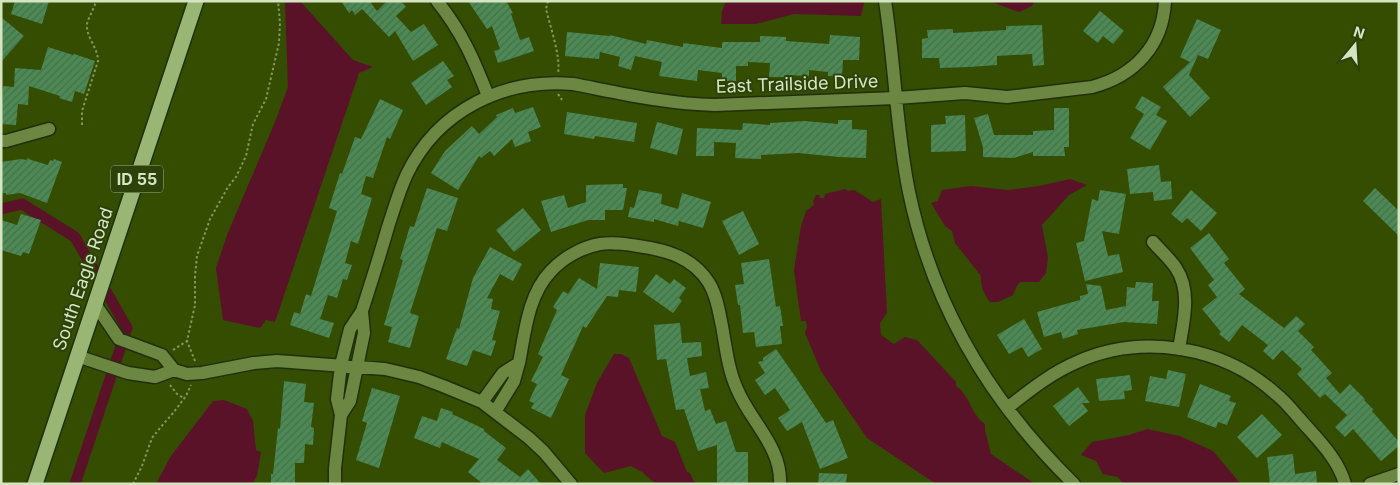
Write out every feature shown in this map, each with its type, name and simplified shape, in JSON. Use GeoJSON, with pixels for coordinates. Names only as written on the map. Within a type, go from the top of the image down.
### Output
{"type":"FeatureCollection","features":[{"type":"Feature","properties":{"kind":"highway","name":"South Eagle Road"},"geometry":{"type":"LineString","coordinates":[[35,484],[196,1]]}},
{"type":"Feature","properties":{"kind":"street"},"geometry":{"type":"LineString","coordinates":[[437,1],[463,38],[475,61],[488,96]]}},
{"type":"Feature","properties":{"kind":"street"},"geometry":{"type":"LineString","coordinates":[[884,1],[903,154],[910,193],[919,230],[945,303],[981,371],[1006,408],[1030,438],[1074,484]]}},
{"type":"Feature","properties":{"kind":"street","name":"East Trailside Drive"},"geometry":{"type":"LineString","coordinates":[[362,311],[404,181],[416,157],[425,144],[441,128],[463,110],[488,96],[523,86],[560,83],[664,102],[689,105],[715,105],[896,98],[965,93],[1007,97],[1092,87],[1106,84],[1138,64],[1152,46],[1161,25],[1165,1]]}},
{"type":"Feature","properties":{"kind":"street"},"geometry":{"type":"LineString","coordinates":[[1,141],[49,129]]}},
{"type":"Feature","properties":{"kind":"street"},"geometry":{"type":"LineString","coordinates":[[1153,242],[1176,268],[1185,292],[1179,349]]}},
{"type":"Feature","properties":{"kind":"street"},"geometry":{"type":"LineString","coordinates":[[495,412],[514,381],[529,313],[537,290],[551,271],[567,257],[588,247],[601,244],[622,243],[673,253],[688,261],[709,284],[718,304],[732,376],[738,391],[775,452],[781,474],[780,484]]}},
{"type":"Feature","properties":{"kind":"street"},"geometry":{"type":"LineString","coordinates":[[95,304],[120,339],[162,355],[174,370],[187,374],[202,373],[254,362],[277,361],[385,369],[419,377],[443,386],[482,402],[522,432],[562,471],[571,484]]}},
{"type":"Feature","properties":{"kind":"street"},"geometry":{"type":"LineString","coordinates":[[335,484],[341,415],[337,399],[341,365],[350,330],[362,311]]}},
{"type":"Feature","properties":{"kind":"street"},"geometry":{"type":"LineString","coordinates":[[341,415],[350,401],[364,333],[362,311]]}},
{"type":"Feature","properties":{"kind":"street"},"geometry":{"type":"LineString","coordinates":[[1006,408],[1053,374],[1089,357],[1127,348],[1153,347],[1195,352],[1220,360],[1244,371],[1266,385],[1286,403],[1330,454],[1337,464],[1345,484]]}},
{"type":"Feature","properties":{"kind":"street"},"geometry":{"type":"LineString","coordinates":[[78,356],[128,373],[155,376],[174,370]]}},
{"type":"Feature","properties":{"kind":"street"},"geometry":{"type":"LineString","coordinates":[[482,402],[503,373],[519,363]]}},
{"type":"Feature","properties":{"kind":"street"},"geometry":{"type":"LineString","coordinates":[[1370,484],[1399,474]]}},
{"type":"Feature","properties":{"kind":"path"},"geometry":{"type":"LineString","coordinates":[[82,125],[82,111],[98,61],[98,54],[88,32],[87,25],[96,1]]}},
{"type":"Feature","properties":{"kind":"path"},"geometry":{"type":"LineString","coordinates":[[195,361],[187,341],[195,305],[197,256],[210,219],[228,187],[236,177],[246,156],[253,124],[266,99],[279,42],[278,1]]}},
{"type":"Feature","properties":{"kind":"path"},"geometry":{"type":"LineString","coordinates":[[548,1],[546,9],[558,56],[558,73]]}},
{"type":"Feature","properties":{"kind":"path"},"geometry":{"type":"LineString","coordinates":[[172,350],[187,341]]}},
{"type":"Feature","properties":{"kind":"path"},"geometry":{"type":"LineString","coordinates":[[170,384],[177,394],[184,398]]}},
{"type":"Feature","properties":{"kind":"path"},"geometry":{"type":"LineString","coordinates":[[133,484],[152,438],[174,413],[191,385]]}},
{"type":"Feature","properties":{"kind":"shaded area"},"geometry":{"type":"Polygon","coordinates":[[[285,1],[300,1],[353,60],[373,67],[359,73],[275,322],[266,320],[260,328],[223,320],[216,268],[227,235],[288,87],[285,1]]]}},
{"type":"Feature","properties":{"kind":"shaded area"},"geometry":{"type":"Polygon","coordinates":[[[726,1],[863,1],[864,3],[861,16],[794,14],[756,24],[721,24],[722,11],[726,1]]]}},
{"type":"Feature","properties":{"kind":"shaded area"},"geometry":{"type":"Polygon","coordinates":[[[989,1],[1035,1],[1032,6],[1019,12],[989,1]]]}},
{"type":"Feature","properties":{"kind":"shaded area"},"geometry":{"type":"Polygon","coordinates":[[[1070,179],[1087,185],[1069,195],[1042,225],[1048,258],[1046,273],[1039,282],[1020,282],[1013,295],[998,302],[990,302],[983,290],[981,276],[955,243],[952,231],[945,226],[931,203],[938,201],[942,190],[971,186],[1007,190],[1039,186],[1070,179]]]}},
{"type":"Feature","properties":{"kind":"shaded area"},"geometry":{"type":"Polygon","coordinates":[[[845,189],[848,191],[854,190],[873,202],[881,199],[887,313],[880,323],[881,335],[894,344],[905,337],[917,340],[956,382],[956,386],[964,394],[980,420],[985,424],[991,454],[1035,484],[936,484],[867,438],[821,371],[805,333],[806,321],[801,321],[794,270],[801,226],[806,211],[814,205],[813,201],[816,195],[824,198],[825,194],[845,189]]]}},
{"type":"Feature","properties":{"kind":"shaded area"},"geometry":{"type":"Polygon","coordinates":[[[614,354],[621,354],[629,358],[662,436],[675,442],[687,472],[690,473],[695,484],[656,484],[642,472],[631,466],[604,473],[585,453],[585,415],[597,383],[614,354]]]}},
{"type":"Feature","properties":{"kind":"shaded area"},"geometry":{"type":"Polygon","coordinates":[[[224,400],[247,409],[253,421],[256,450],[261,452],[257,476],[252,484],[156,484],[171,456],[213,401],[224,400]]]}},
{"type":"Feature","properties":{"kind":"shaded area"},"geometry":{"type":"Polygon","coordinates":[[[1147,429],[1180,436],[1213,451],[1241,484],[1123,484],[1118,477],[1103,474],[1096,461],[1081,455],[1092,442],[1129,435],[1147,429]]]}},
{"type":"Feature","properties":{"kind":"building"},"geometry":{"type":"Polygon","coordinates":[[[15,1],[49,1],[42,24],[11,14],[15,1]]]}},
{"type":"Feature","properties":{"kind":"building"},"geometry":{"type":"Polygon","coordinates":[[[341,1],[373,1],[371,3],[377,11],[387,1],[401,1],[406,7],[396,16],[411,32],[424,24],[438,45],[413,61],[395,31],[389,37],[362,9],[355,15],[352,10],[349,13],[341,1]]]}},
{"type":"Feature","properties":{"kind":"building"},"geometry":{"type":"Polygon","coordinates":[[[468,1],[506,1],[513,13],[511,14],[520,40],[529,37],[534,51],[498,63],[494,51],[500,49],[492,26],[487,29],[468,1]]]}},
{"type":"Feature","properties":{"kind":"building"},"geometry":{"type":"Polygon","coordinates":[[[1100,11],[1124,31],[1113,44],[1103,36],[1098,43],[1083,31],[1100,11]]]}},
{"type":"Feature","properties":{"kind":"building"},"geometry":{"type":"Polygon","coordinates":[[[1,17],[24,36],[1,62],[1,17]]]}},
{"type":"Feature","properties":{"kind":"building"},"geometry":{"type":"Polygon","coordinates":[[[1197,19],[1221,30],[1208,59],[1198,55],[1189,75],[1210,98],[1190,117],[1163,87],[1190,62],[1180,57],[1197,19]]]}},
{"type":"Feature","properties":{"kind":"building"},"geometry":{"type":"Polygon","coordinates":[[[1042,25],[1044,65],[1033,66],[1032,54],[997,56],[997,65],[969,67],[940,68],[939,58],[922,58],[922,39],[928,38],[927,30],[953,29],[953,33],[1006,30],[1006,26],[1042,25]]]}},
{"type":"Feature","properties":{"kind":"building"},"geometry":{"type":"Polygon","coordinates":[[[567,32],[610,35],[646,44],[647,40],[683,47],[683,43],[722,48],[722,42],[760,42],[760,36],[786,37],[786,41],[829,44],[830,35],[860,37],[859,60],[843,60],[842,76],[828,76],[828,72],[809,70],[809,76],[785,75],[785,77],[769,77],[770,63],[748,62],[748,66],[736,66],[736,81],[722,81],[722,73],[698,70],[697,81],[659,76],[662,62],[635,56],[631,70],[618,66],[620,57],[600,52],[599,59],[565,56],[567,32]]]}},
{"type":"Feature","properties":{"kind":"building"},"geometry":{"type":"Polygon","coordinates":[[[48,47],[95,61],[84,94],[75,91],[72,102],[29,86],[28,105],[18,104],[16,125],[1,124],[3,86],[14,87],[15,68],[41,70],[48,47]]]}},
{"type":"Feature","properties":{"kind":"building"},"geometry":{"type":"Polygon","coordinates":[[[443,61],[454,76],[447,80],[452,87],[426,105],[411,83],[443,61]]]}},
{"type":"Feature","properties":{"kind":"building"},"geometry":{"type":"Polygon","coordinates":[[[1142,96],[1161,107],[1156,115],[1167,121],[1150,150],[1130,138],[1144,114],[1135,108],[1142,96]]]}},
{"type":"Feature","properties":{"kind":"building"},"geometry":{"type":"Polygon","coordinates":[[[380,99],[403,110],[390,139],[387,137],[373,178],[366,176],[361,194],[372,198],[358,244],[351,241],[345,263],[352,265],[347,280],[343,279],[337,298],[328,295],[320,319],[334,323],[329,338],[290,325],[294,312],[300,314],[306,294],[311,296],[337,211],[329,208],[340,173],[342,174],[355,137],[361,139],[380,99]]]}},
{"type":"Feature","properties":{"kind":"building"},"geometry":{"type":"Polygon","coordinates":[[[533,107],[541,127],[528,132],[531,141],[515,147],[512,139],[494,156],[490,151],[481,158],[479,156],[458,190],[431,173],[445,151],[472,126],[479,134],[497,117],[496,115],[513,108],[515,113],[533,107]]]}},
{"type":"Feature","properties":{"kind":"building"},"geometry":{"type":"Polygon","coordinates":[[[1054,108],[1069,108],[1069,147],[1064,147],[1065,156],[1033,156],[1033,152],[1014,158],[983,157],[983,147],[974,118],[988,114],[994,135],[1033,135],[1033,131],[1054,130],[1054,108]]]}},
{"type":"Feature","properties":{"kind":"building"},"geometry":{"type":"Polygon","coordinates":[[[567,112],[637,123],[634,142],[595,136],[594,139],[564,134],[567,112]]]}},
{"type":"Feature","properties":{"kind":"building"},"geometry":{"type":"Polygon","coordinates":[[[965,115],[966,151],[931,152],[931,125],[946,124],[945,116],[965,115]]]}},
{"type":"Feature","properties":{"kind":"building"},"geometry":{"type":"Polygon","coordinates":[[[838,120],[852,120],[852,129],[867,130],[866,158],[798,153],[761,155],[761,159],[735,158],[736,143],[714,142],[714,156],[696,156],[697,128],[742,130],[743,123],[770,125],[770,123],[805,121],[838,124],[838,120]]]}},
{"type":"Feature","properties":{"kind":"building"},"geometry":{"type":"Polygon","coordinates":[[[657,122],[683,129],[677,155],[650,148],[657,122]]]}},
{"type":"Feature","properties":{"kind":"building"},"geometry":{"type":"Polygon","coordinates":[[[28,158],[48,165],[50,160],[53,161],[54,159],[62,162],[47,203],[20,193],[6,195],[6,193],[1,193],[1,162],[26,160],[28,158]]]}},
{"type":"Feature","properties":{"kind":"building"},"geometry":{"type":"Polygon","coordinates":[[[1159,165],[1161,182],[1171,181],[1172,199],[1154,201],[1153,192],[1130,194],[1127,169],[1159,165]]]}},
{"type":"Feature","properties":{"kind":"building"},"geometry":{"type":"Polygon","coordinates":[[[623,184],[623,188],[627,188],[623,210],[605,210],[605,220],[588,220],[551,232],[541,201],[564,195],[568,208],[586,202],[586,185],[623,184]]]}},
{"type":"Feature","properties":{"kind":"building"},"geometry":{"type":"Polygon","coordinates":[[[427,188],[458,198],[447,231],[437,228],[410,313],[419,316],[410,348],[388,342],[392,327],[384,325],[403,260],[400,259],[410,226],[414,227],[427,188]]]}},
{"type":"Feature","properties":{"kind":"building"},"geometry":{"type":"Polygon","coordinates":[[[1375,188],[1399,211],[1399,236],[1363,201],[1375,188]]]}},
{"type":"Feature","properties":{"kind":"building"},"geometry":{"type":"Polygon","coordinates":[[[639,190],[662,194],[661,204],[678,209],[682,193],[711,202],[703,228],[679,221],[678,226],[654,219],[654,222],[628,217],[630,207],[634,208],[639,190]]]}},
{"type":"Feature","properties":{"kind":"building"},"geometry":{"type":"Polygon","coordinates":[[[1100,190],[1126,194],[1119,234],[1102,231],[1108,256],[1119,254],[1123,272],[1085,281],[1076,243],[1084,241],[1092,199],[1098,201],[1100,190]]]}},
{"type":"Feature","properties":{"kind":"building"},"geometry":{"type":"Polygon","coordinates":[[[1191,190],[1217,213],[1201,231],[1187,218],[1182,223],[1171,214],[1191,190]]]}},
{"type":"Feature","properties":{"kind":"building"},"geometry":{"type":"Polygon","coordinates":[[[523,208],[541,230],[514,252],[496,230],[523,208]]]}},
{"type":"Feature","properties":{"kind":"building"},"geometry":{"type":"Polygon","coordinates":[[[743,211],[759,244],[739,255],[722,221],[743,211]]]}},
{"type":"Feature","properties":{"kind":"building"},"geometry":{"type":"Polygon","coordinates":[[[21,214],[41,220],[29,254],[23,252],[21,256],[1,250],[1,220],[17,225],[21,214]]]}},
{"type":"Feature","properties":{"kind":"building"},"geometry":{"type":"Polygon","coordinates":[[[1209,233],[1229,259],[1224,263],[1245,289],[1239,294],[1284,328],[1296,316],[1305,324],[1298,331],[1314,347],[1311,350],[1332,373],[1326,378],[1340,394],[1350,384],[1365,399],[1373,409],[1372,411],[1399,442],[1399,446],[1381,461],[1353,429],[1345,437],[1335,427],[1347,415],[1325,394],[1320,398],[1297,374],[1302,369],[1282,350],[1273,360],[1263,351],[1268,345],[1242,325],[1229,342],[1219,334],[1221,332],[1202,309],[1217,297],[1208,285],[1214,280],[1190,248],[1209,233]]]}},
{"type":"Feature","properties":{"kind":"building"},"geometry":{"type":"Polygon","coordinates":[[[490,247],[522,264],[513,281],[500,274],[487,298],[493,299],[491,309],[500,311],[492,340],[496,341],[491,356],[473,350],[467,366],[446,359],[457,328],[459,329],[473,278],[490,247]]]}},
{"type":"Feature","properties":{"kind":"building"},"geometry":{"type":"Polygon","coordinates":[[[769,259],[776,307],[780,306],[783,326],[780,326],[782,344],[756,347],[754,332],[743,333],[740,305],[738,305],[735,285],[744,284],[741,263],[769,259]]]}},
{"type":"Feature","properties":{"kind":"building"},"geometry":{"type":"Polygon","coordinates":[[[600,263],[639,267],[636,292],[619,290],[618,297],[607,296],[586,328],[583,326],[561,375],[569,379],[551,418],[531,408],[534,403],[529,401],[537,384],[531,381],[543,357],[538,354],[557,310],[553,307],[563,291],[568,294],[579,278],[597,289],[600,263]]]}},
{"type":"Feature","properties":{"kind":"building"},"geometry":{"type":"Polygon","coordinates":[[[656,274],[670,284],[674,279],[686,288],[679,298],[682,301],[673,313],[643,292],[656,274]]]}},
{"type":"Feature","properties":{"kind":"building"},"geometry":{"type":"Polygon","coordinates":[[[1136,282],[1153,283],[1152,301],[1159,301],[1157,324],[1124,322],[1077,330],[1078,334],[1063,339],[1061,332],[1044,337],[1037,312],[1080,300],[1080,296],[1088,294],[1086,284],[1101,286],[1106,310],[1126,306],[1127,287],[1135,288],[1136,282]]]}},
{"type":"Feature","properties":{"kind":"building"},"geometry":{"type":"Polygon","coordinates":[[[1024,319],[1042,349],[1028,357],[1022,347],[1009,354],[997,335],[1024,319]]]}},
{"type":"Feature","properties":{"kind":"building"},"geometry":{"type":"Polygon","coordinates":[[[680,323],[682,343],[701,342],[702,356],[687,358],[690,376],[706,372],[709,388],[700,389],[705,411],[710,409],[716,424],[726,421],[736,452],[748,452],[748,484],[717,484],[717,445],[698,451],[684,409],[676,410],[666,359],[657,360],[654,325],[680,323]]]}},
{"type":"Feature","properties":{"kind":"building"},"geometry":{"type":"Polygon","coordinates":[[[776,349],[826,423],[833,420],[848,458],[820,469],[802,422],[787,431],[778,418],[790,410],[775,388],[765,395],[755,380],[765,373],[758,362],[763,361],[763,358],[776,349]]]}},
{"type":"Feature","properties":{"kind":"building"},"geometry":{"type":"Polygon","coordinates":[[[1168,370],[1186,374],[1179,407],[1145,401],[1150,376],[1166,379],[1168,370]]]}},
{"type":"Feature","properties":{"kind":"building"},"geometry":{"type":"Polygon","coordinates":[[[1130,375],[1132,390],[1124,391],[1125,399],[1099,401],[1096,379],[1130,375]]]}},
{"type":"Feature","properties":{"kind":"building"},"geometry":{"type":"Polygon","coordinates":[[[284,381],[306,384],[304,402],[314,403],[311,427],[314,428],[313,445],[305,444],[304,463],[295,463],[295,484],[271,484],[278,428],[280,429],[284,381]]]}},
{"type":"Feature","properties":{"kind":"building"},"geometry":{"type":"Polygon","coordinates":[[[1200,384],[1231,396],[1229,401],[1236,403],[1227,425],[1218,422],[1216,428],[1187,417],[1200,384]]]}},
{"type":"Feature","properties":{"kind":"building"},"geometry":{"type":"Polygon","coordinates":[[[1078,387],[1090,403],[1082,403],[1088,411],[1069,426],[1053,406],[1078,387]]]}},
{"type":"Feature","properties":{"kind":"building"},"geometry":{"type":"Polygon","coordinates":[[[372,388],[400,396],[379,468],[356,460],[367,423],[362,421],[372,388]]]}},
{"type":"Feature","properties":{"kind":"building"},"geometry":{"type":"Polygon","coordinates":[[[441,408],[453,412],[452,414],[484,429],[484,431],[506,448],[497,460],[520,477],[528,469],[541,484],[483,484],[468,472],[479,459],[442,442],[440,448],[414,438],[422,416],[437,421],[441,408]]]}},
{"type":"Feature","properties":{"kind":"building"},"geometry":{"type":"Polygon","coordinates":[[[1262,414],[1282,435],[1257,458],[1237,437],[1262,414]]]}},
{"type":"Feature","properties":{"kind":"building"},"geometry":{"type":"Polygon","coordinates":[[[1293,454],[1295,474],[1316,471],[1317,484],[1270,484],[1267,457],[1293,454]]]}},
{"type":"Feature","properties":{"kind":"building"},"geometry":{"type":"Polygon","coordinates":[[[819,473],[847,474],[846,484],[818,484],[819,473]]]}},
{"type":"Feature","properties":{"kind":"waterway"},"geometry":{"type":"LineString","coordinates":[[1,209],[22,204],[75,237],[127,328],[75,484]]}}]}
